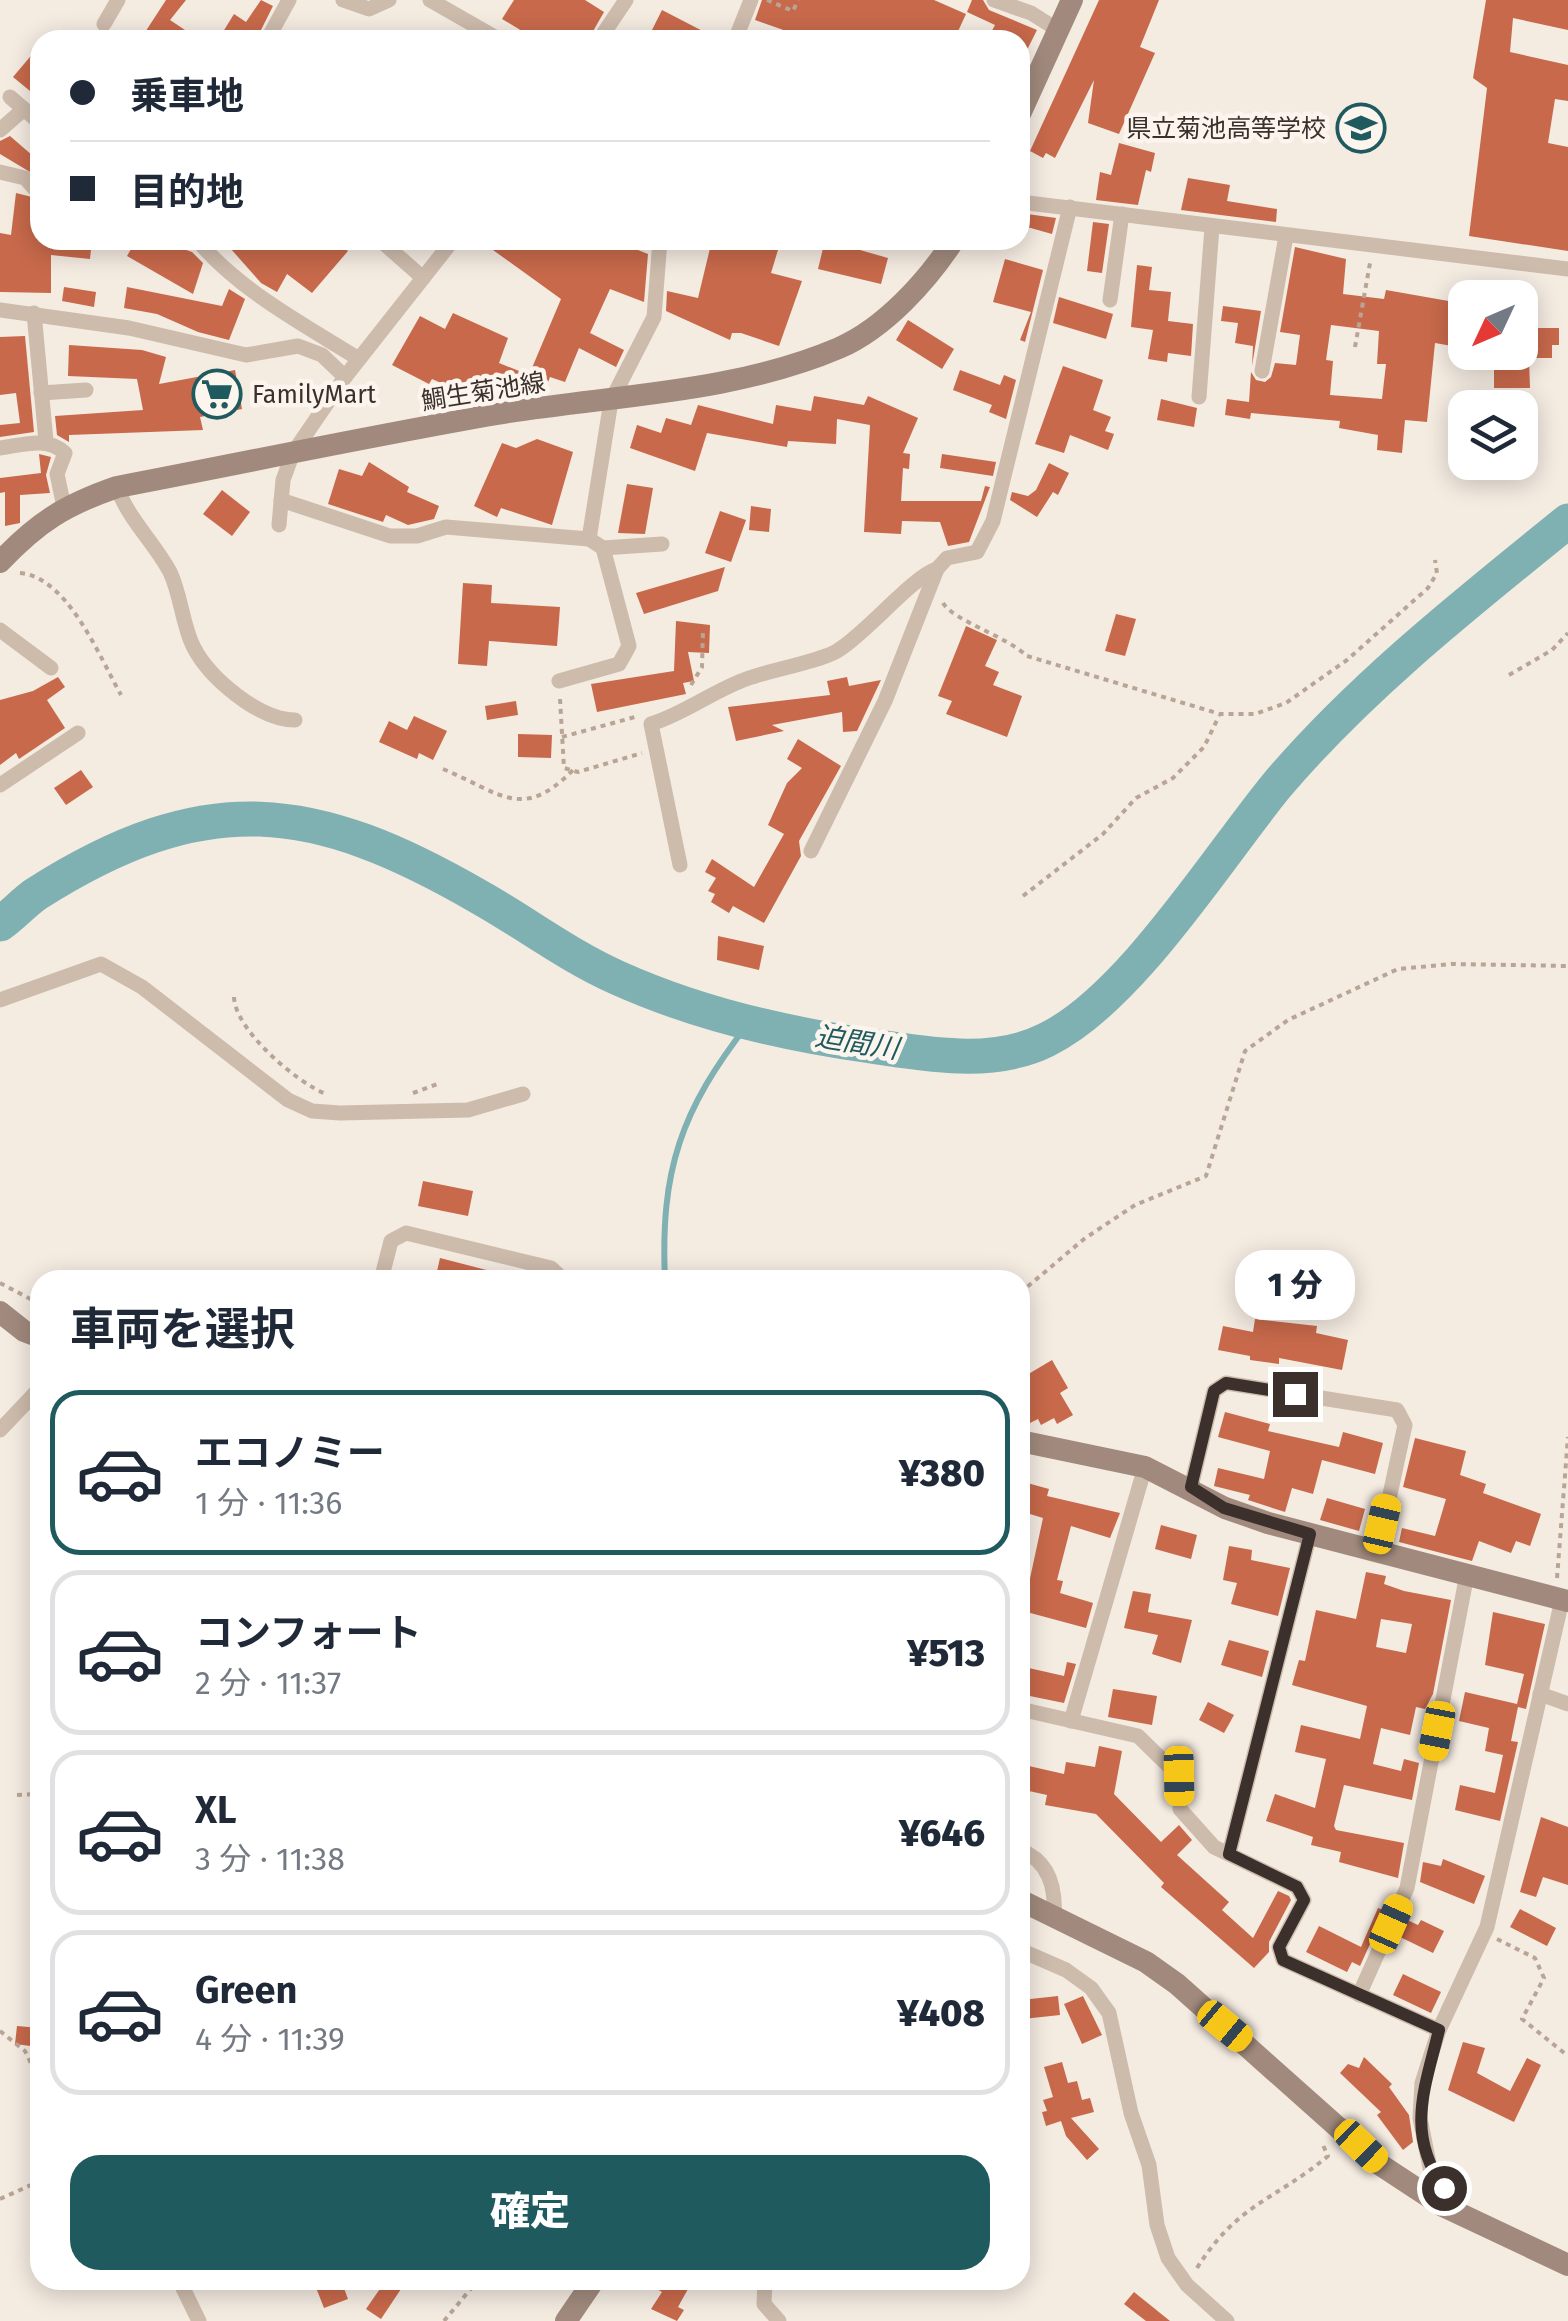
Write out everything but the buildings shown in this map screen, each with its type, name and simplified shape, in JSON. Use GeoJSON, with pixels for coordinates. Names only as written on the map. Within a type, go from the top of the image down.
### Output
{"type":"FeatureCollection","features":[{"type":"Feature","properties":{"kind":"street"},"geometry":{"type":"LineString","coordinates":[[104,24],[118,0]]}},
{"type":"Feature","properties":{"kind":"street"},"geometry":{"type":"LineString","coordinates":[[272,30],[288,0]]}},
{"type":"Feature","properties":{"kind":"street"},"geometry":{"type":"LineString","coordinates":[[343,0],[368,10],[389,0]]}},
{"type":"Feature","properties":{"kind":"street"},"geometry":{"type":"LineString","coordinates":[[430,0],[460,17],[473,30]]}},
{"type":"Feature","properties":{"kind":"street"},"geometry":{"type":"LineString","coordinates":[[460,17],[470,0]]}},
{"type":"Feature","properties":{"kind":"street"},"geometry":{"type":"LineString","coordinates":[[606,30],[626,0]]}},
{"type":"Feature","properties":{"kind":"street"},"geometry":{"type":"LineString","coordinates":[[739,30],[751,0]]}},
{"type":"Feature","properties":{"kind":"street"},"geometry":{"type":"LineString","coordinates":[[994,0],[1031,14],[1058,30]]}},
{"type":"Feature","properties":{"kind":"street"},"geometry":{"type":"LineString","coordinates":[[1030,92],[1072,0]]}},
{"type":"Feature","properties":{"kind":"street"},"geometry":{"type":"LineString","coordinates":[[10,97],[30,114]]}},
{"type":"Feature","properties":{"kind":"street"},"geometry":{"type":"LineString","coordinates":[[0,130],[24,109]]}},
{"type":"Feature","properties":{"kind":"street"},"geometry":{"type":"LineString","coordinates":[[0,172],[30,183]]}},
{"type":"Feature","properties":{"kind":"street"},"geometry":{"type":"LineString","coordinates":[[1030,203],[1568,269]]}},
{"type":"Feature","properties":{"kind":"street"},"geometry":{"type":"LineString","coordinates":[[811,851],[885,701],[937,569],[947,558],[977,552],[993,521],[1070,207]]}},
{"type":"Feature","properties":{"kind":"street"},"geometry":{"type":"LineString","coordinates":[[1110,300],[1122,214]]}},
{"type":"Feature","properties":{"kind":"street"},"geometry":{"type":"LineString","coordinates":[[1199,397],[1212,226]]}},
{"type":"Feature","properties":{"kind":"street"},"geometry":{"type":"LineString","coordinates":[[1262,371],[1286,236]]}},
{"type":"Feature","properties":{"kind":"street"},"geometry":{"type":"LineString","coordinates":[[205,250],[260,296],[359,359]]}},
{"type":"Feature","properties":{"kind":"street"},"geometry":{"type":"LineString","coordinates":[[391,250],[423,278]]}},
{"type":"Feature","properties":{"kind":"street"},"geometry":{"type":"LineString","coordinates":[[279,526],[293,454],[345,377],[445,250]]}},
{"type":"Feature","properties":{"kind":"street"},"geometry":{"type":"LineString","coordinates":[[560,681],[619,664],[629,646],[596,543],[611,400],[654,318],[659,250]]}},
{"type":"Feature","properties":{"kind":"street","name":"鯛生菊池線"},"geometry":{"type":"LineString","coordinates":[[6,560],[32,529],[64,507],[116,487],[500,414],[728,381],[792,365],[844,346],[898,306],[947,250]]}},
{"type":"Feature","properties":{"kind":"street"},"geometry":{"type":"LineString","coordinates":[[0,310],[128,328],[246,355],[298,346],[322,355],[345,377]]}},
{"type":"Feature","properties":{"kind":"street"},"geometry":{"type":"LineString","coordinates":[[34,313],[46,441]]}},
{"type":"Feature","properties":{"kind":"street"},"geometry":{"type":"LineString","coordinates":[[40,392],[86,390]]}},
{"type":"Feature","properties":{"kind":"street"},"geometry":{"type":"LineString","coordinates":[[0,448],[46,441],[65,453],[57,474],[64,507]]}},
{"type":"Feature","properties":{"kind":"street"},"geometry":{"type":"LineString","coordinates":[[116,487],[122,504],[171,574],[192,645],[205,664],[250,704],[276,720],[295,720]]}},
{"type":"Feature","properties":{"kind":"street"},"geometry":{"type":"LineString","coordinates":[[281,500],[390,536],[417,536],[446,527],[596,543],[662,544]]}},
{"type":"Feature","properties":{"kind":"street"},"geometry":{"type":"LineString","coordinates":[[680,865],[651,724],[680,715],[715,692],[751,677],[831,655],[897,603],[926,572],[937,569]]}},
{"type":"Feature","properties":{"kind":"street"},"geometry":{"type":"LineString","coordinates":[[0,630],[51,668]]}},
{"type":"Feature","properties":{"kind":"street"},"geometry":{"type":"LineString","coordinates":[[0,785],[78,733]]}},
{"type":"Feature","properties":{"kind":"street"},"geometry":{"type":"LineString","coordinates":[[0,1000],[84,966],[101,964],[142,987],[288,1100],[312,1111],[468,1110],[522,1094]]}},
{"type":"Feature","properties":{"kind":"street"},"geometry":{"type":"LineString","coordinates":[[383,1270],[390,1242],[406,1233],[553,1270]]}},
{"type":"Feature","properties":{"kind":"street"},"geometry":{"type":"LineString","coordinates":[[0,1312],[30,1333]]}},
{"type":"Feature","properties":{"kind":"street"},"geometry":{"type":"LineString","coordinates":[[1191,1487],[1214,1391],[1226,1383],[1397,1410],[1404,1425],[1378,1550]]}},
{"type":"Feature","properties":{"kind":"street"},"geometry":{"type":"LineString","coordinates":[[0,1430],[30,1398]]}},
{"type":"Feature","properties":{"kind":"street"},"geometry":{"type":"LineString","coordinates":[[1030,1443],[1145,1467],[1191,1487],[1224,1508],[1561,1599],[1484,1933],[1439,2030],[1422,2084],[1420,2118],[1430,2168],[1444,2188],[1443,2206]]}},
{"type":"Feature","properties":{"kind":"street"},"geometry":{"type":"LineString","coordinates":[[1071,1721],[1145,1467]]}},
{"type":"Feature","properties":{"kind":"street"},"geometry":{"type":"LineString","coordinates":[[1229,1854],[1310,1534]]}},
{"type":"Feature","properties":{"kind":"street"},"geometry":{"type":"LineString","coordinates":[[1359,1995],[1407,1888],[1467,1574]]}},
{"type":"Feature","properties":{"kind":"street"},"geometry":{"type":"LineString","coordinates":[[1540,1694],[1568,1704]]}},
{"type":"Feature","properties":{"kind":"street"},"geometry":{"type":"LineString","coordinates":[[1030,1711],[1138,1736],[1179,1776],[1180,1809],[1214,1846],[1297,1887],[1304,1900],[1279,1947],[1283,1960],[1439,2030]]}},
{"type":"Feature","properties":{"kind":"street"},"geometry":{"type":"LineString","coordinates":[[1030,1854],[1050,1877],[1054,1916]]}},
{"type":"Feature","properties":{"kind":"street"},"geometry":{"type":"LineString","coordinates":[[1030,1905],[1162,1973],[1379,2164],[1443,2206],[1568,2265]]}},
{"type":"Feature","properties":{"kind":"street"},"geometry":{"type":"LineString","coordinates":[[1030,1954],[1066,1970],[1091,1988],[1109,2013],[1131,2114],[1149,2165],[1157,2225],[1168,2258],[1186,2285],[1227,2321]]}},
{"type":"Feature","properties":{"kind":"street"},"geometry":{"type":"LineString","coordinates":[[184,2290],[199,2321]]}},
{"type":"Feature","properties":{"kind":"street"},"geometry":{"type":"LineString","coordinates":[[566,2321],[587,2290]]}},
{"type":"Feature","properties":{"kind":"street"},"geometry":{"type":"LineString","coordinates":[[765,2290],[764,2304],[780,2321]]}},
{"type":"Feature","properties":{"kind":"path"},"geometry":{"type":"LineString","coordinates":[[767,0],[793,11],[798,0]]}},
{"type":"Feature","properties":{"kind":"path"},"geometry":{"type":"LineString","coordinates":[[1355,347],[1373,247]]}},
{"type":"Feature","properties":{"kind":"path"},"geometry":{"type":"LineString","coordinates":[[6,560],[34,574],[89,630],[121,695]]}},
{"type":"Feature","properties":{"kind":"path"},"geometry":{"type":"LineString","coordinates":[[937,569],[939,596],[948,610],[1008,638],[1026,656],[1220,714],[1255,714],[1286,703],[1409,608],[1436,573],[1436,560]]}},
{"type":"Feature","properties":{"kind":"path"},"geometry":{"type":"LineString","coordinates":[[686,693],[702,667],[703,630]]}},
{"type":"Feature","properties":{"kind":"path"},"geometry":{"type":"LineString","coordinates":[[1508,675],[1552,650],[1568,633]]}},
{"type":"Feature","properties":{"kind":"path"},"geometry":{"type":"LineString","coordinates":[[560,681],[564,768],[573,770]]}},
{"type":"Feature","properties":{"kind":"path"},"geometry":{"type":"LineString","coordinates":[[1024,896],[1103,834],[1136,798],[1173,778],[1204,747],[1220,714]]}},
{"type":"Feature","properties":{"kind":"path"},"geometry":{"type":"LineString","coordinates":[[562,736],[646,715]]}},
{"type":"Feature","properties":{"kind":"path"},"geometry":{"type":"LineString","coordinates":[[443,769],[519,801],[538,800],[573,770],[656,748]]}},
{"type":"Feature","properties":{"kind":"path"},"geometry":{"type":"LineString","coordinates":[[1030,1284],[1084,1239],[1135,1205],[1206,1176],[1244,1051],[1288,1020],[1398,970],[1452,964],[1568,966]]}},
{"type":"Feature","properties":{"kind":"path"},"geometry":{"type":"LineString","coordinates":[[234,997],[234,1012],[252,1034],[304,1085],[335,1097]]}},
{"type":"Feature","properties":{"kind":"path"},"geometry":{"type":"LineString","coordinates":[[411,1094],[440,1083]]}},
{"type":"Feature","properties":{"kind":"path"},"geometry":{"type":"LineString","coordinates":[[0,1283],[30,1299]]}},
{"type":"Feature","properties":{"kind":"path"},"geometry":{"type":"LineString","coordinates":[[1561,1599],[1568,1437]]}},
{"type":"Feature","properties":{"kind":"path"},"geometry":{"type":"LineString","coordinates":[[18,1795],[30,1794]]}},
{"type":"Feature","properties":{"kind":"path"},"geometry":{"type":"LineString","coordinates":[[1484,1933],[1535,1958],[1544,1978],[1522,2019],[1568,2056]]}},
{"type":"Feature","properties":{"kind":"path"},"geometry":{"type":"LineString","coordinates":[[0,2031],[25,2052],[30,2062]]}},
{"type":"Feature","properties":{"kind":"path"},"geometry":{"type":"LineString","coordinates":[[1186,2285],[1232,2222],[1328,2156],[1313,2132],[1317,2106]]}},
{"type":"Feature","properties":{"kind":"path"},"geometry":{"type":"LineString","coordinates":[[0,2198],[30,2185]]}},
{"type":"Feature","properties":{"kind":"path"},"geometry":{"type":"LineString","coordinates":[[444,2321],[470,2290]]}},
{"type":"Feature","properties":{"kind":"waterway","name":"迫間川"},"geometry":{"type":"LineString","coordinates":[[0,924],[36,894],[97,859],[154,835],[207,822],[260,819],[312,826],[365,841],[481,898],[600,970],[710,1012],[806,1035],[914,1052],[982,1056],[1025,1048],[1078,1020],[1109,993],[1170,924],[1277,785],[1344,713],[1416,646],[1568,521]]}},
{"type":"Feature","properties":{"kind":"waterway"},"geometry":{"type":"LineString","coordinates":[[665,1270],[666,1206],[679,1143],[706,1085],[748,1024]]}},
{"type":"Feature","properties":{"kind":"place","name":"県立菊池高等学校"},"geometry":{"type":"Point","coordinates":[1361,128]}},
{"type":"Feature","properties":{"kind":"place","name":"FamilyMart"},"geometry":{"type":"Point","coordinates":[217,394]}},
{"type":"Feature","properties":{"kind":"route"},"geometry":{"type":"LineString","coordinates":[[1295,1394],[1226,1383],[1214,1391],[1191,1487],[1224,1508],[1310,1534],[1229,1854],[1297,1887],[1304,1900],[1279,1947],[1283,1960],[1439,2030],[1422,2084],[1420,2118],[1430,2168],[1444,2188]]}}]}
